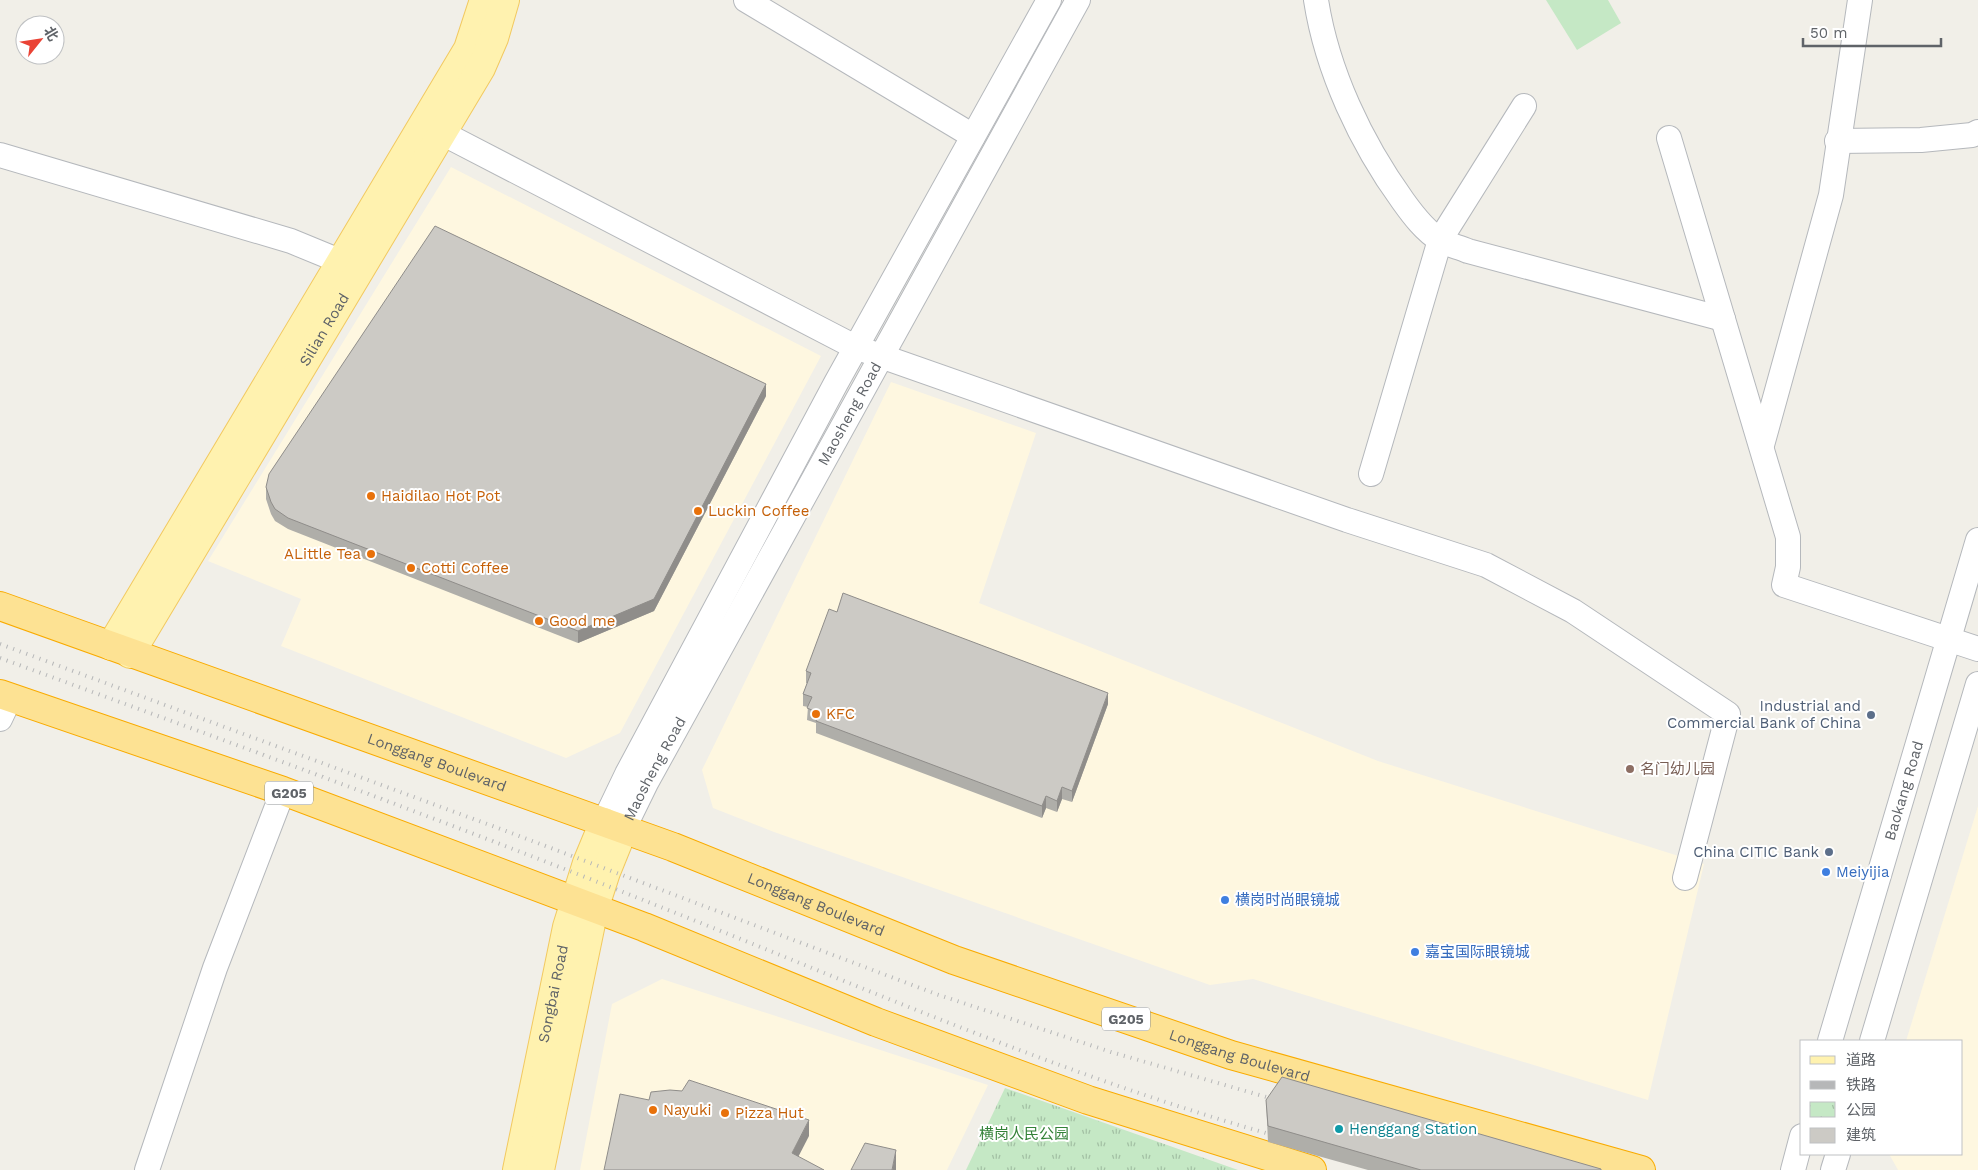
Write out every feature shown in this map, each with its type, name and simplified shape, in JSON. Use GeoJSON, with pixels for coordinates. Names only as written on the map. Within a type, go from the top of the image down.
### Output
{"type":"FeatureCollection","features":[{"type":"Feature","properties":{"kind":"highway","name":"Longgang Boulevard"},"geometry":{"type":"LineString","coordinates":[[0,606],[614,826],[954,960],[1231,1055],[1641,1170]]}},
{"type":"Feature","properties":{"kind":"highway","name":"G205"},"geometry":{"type":"LineString","coordinates":[[3,704],[283,791],[644,927],[876,1022],[1088,1100],[1312,1170]]}},
{"type":"Feature","properties":{"kind":"main road","name":"Silian Road"},"geometry":{"type":"LineString","coordinates":[[120,650],[342,262],[468,49],[484,0]]}},
{"type":"Feature","properties":{"kind":"main road","name":"Silian Road"},"geometry":{"type":"LineString","coordinates":[[120,650],[481,68],[494,38],[505,0]]}},
{"type":"Feature","properties":{"kind":"main road","name":"Songbai Road"},"geometry":{"type":"LineString","coordinates":[[517,1170],[584,905],[606,872],[614,826]]}},
{"type":"Feature","properties":{"kind":"main road","name":"Songbai Road"},"geometry":{"type":"LineString","coordinates":[[540,1170],[584,905]]}},
{"type":"Feature","properties":{"kind":"street"},"geometry":{"type":"LineString","coordinates":[[746,0],[973,136]]}},
{"type":"Feature","properties":{"kind":"street","name":"Maosheng Road"},"geometry":{"type":"LineString","coordinates":[[614,826],[627,774],[855,348],[1049,0]]}},
{"type":"Feature","properties":{"kind":"street","name":"Maosheng Road"},"geometry":{"type":"LineString","coordinates":[[614,826],[646,783],[1078,0]]}},
{"type":"Feature","properties":{"kind":"street"},"geometry":{"type":"LineString","coordinates":[[1316,0],[1319,18],[1336,72],[1363,138],[1391,185],[1416,219],[1440,240],[1468,251],[1724,319]]}},
{"type":"Feature","properties":{"kind":"street"},"geometry":{"type":"LineString","coordinates":[[1762,446],[1831,195],[1837,141],[1860,0]]}},
{"type":"Feature","properties":{"kind":"street"},"geometry":{"type":"LineString","coordinates":[[1370,474],[1440,240],[1524,106]]}},
{"type":"Feature","properties":{"kind":"street"},"geometry":{"type":"LineString","coordinates":[[1837,141],[1921,140],[1972,135],[1978,132]]}},
{"type":"Feature","properties":{"kind":"street"},"geometry":{"type":"LineString","coordinates":[[442,133],[855,348],[1347,520],[1486,565],[1573,610],[1728,714],[1685,878]]}},
{"type":"Feature","properties":{"kind":"street"},"geometry":{"type":"LineString","coordinates":[[1669,138],[1788,537],[1788,567],[1784,585],[1978,649]]}},
{"type":"Feature","properties":{"kind":"street"},"geometry":{"type":"LineString","coordinates":[[0,155],[291,241],[342,262]]}},
{"type":"Feature","properties":{"kind":"street","name":"Baokang Road"},"geometry":{"type":"LineString","coordinates":[[1830,1040],[1978,540]]}},
{"type":"Feature","properties":{"kind":"street"},"geometry":{"type":"LineString","coordinates":[[1872,1040],[1978,684]]}},
{"type":"Feature","properties":{"kind":"street"},"geometry":{"type":"LineString","coordinates":[[147,1170],[215,968],[283,791]]}},
{"type":"Feature","properties":{"kind":"street"},"geometry":{"type":"LineString","coordinates":[[1793,1170],[1800,1144]]}},
{"type":"Feature","properties":{"kind":"street"},"geometry":{"type":"LineString","coordinates":[[1833,1170],[1838,1155]]}},
{"type":"Feature","properties":{"kind":"shaded area"},"geometry":{"type":"Polygon","coordinates":[[[451,167],[821,356],[620,733],[566,758],[281,646],[301,599],[208,561],[451,167]]]}},
{"type":"Feature","properties":{"kind":"shaded area"},"geometry":{"type":"Polygon","coordinates":[[[891,382],[1036,433],[979,603],[1378,761],[1704,864],[1648,1100],[1253,979],[1210,985],[774,832],[713,808],[702,770],[891,382]]]}},
{"type":"Feature","properties":{"kind":"shaded area"},"geometry":{"type":"Polygon","coordinates":[[[1978,806],[1978,1170],[1898,1170],[1890,1155],[1963,1155],[1963,1040],[1906,1040],[1978,806]]]}},
{"type":"Feature","properties":{"kind":"shaded area"},"geometry":{"type":"Polygon","coordinates":[[[662,979],[988,1085],[947,1170],[580,1170],[612,1004],[662,979]]]}},
{"type":"Feature","properties":{"kind":"green space"},"geometry":{"type":"Polygon","coordinates":[[[1546,0],[1608,0],[1621,23],[1577,50],[1546,0]]]}},
{"type":"Feature","properties":{"kind":"green space","name":"横岗人民公园"},"geometry":{"type":"Polygon","coordinates":[[[1005,1088],[1238,1170],[966,1170],[1005,1088]]]}},
{"type":"Feature","properties":{"kind":"building"},"geometry":{"type":"Polygon","coordinates":[[[435,226],[766,384],[654,599],[578,631],[288,518],[275,509],[266,487],[269,474],[435,226]]]}},
{"type":"Feature","properties":{"kind":"building"},"geometry":{"type":"Polygon","coordinates":[[[843,593],[1108,693],[1072,791],[1062,787],[1057,801],[1046,796],[1042,806],[816,721],[819,713],[807,708],[812,697],[803,694],[811,673],[806,671],[829,609],[837,612],[843,593]]]}},
{"type":"Feature","properties":{"kind":"building","name":"Henggang Station"},"geometry":{"type":"Polygon","coordinates":[[[1282,1077],[1601,1170],[1421,1170],[1268,1126],[1266,1100],[1282,1077]]]}},
{"type":"Feature","properties":{"kind":"building"},"geometry":{"type":"Polygon","coordinates":[[[689,1080],[809,1120],[792,1153],[824,1170],[604,1170],[620,1094],[649,1100],[651,1092],[682,1091],[689,1080]]]}},
{"type":"Feature","properties":{"kind":"building"},"geometry":{"type":"Polygon","coordinates":[[[865,1143],[896,1150],[892,1170],[851,1170],[865,1143]]]}},
{"type":"Feature","properties":{"kind":"railway"},"geometry":{"type":"LineString","coordinates":[[0,644],[506,831],[936,994],[1111,1052],[1280,1101]]}},
{"type":"Feature","properties":{"kind":"railway"},"geometry":{"type":"LineString","coordinates":[[0,658],[483,837],[1038,1057],[1199,1113],[1280,1137]]}},
{"type":"Feature","properties":{"kind":"place","name":"Haidilao Hot Pot"},"geometry":{"type":"Point","coordinates":[371,496]}},
{"type":"Feature","properties":{"kind":"place","name":"Luckin Coffee"},"geometry":{"type":"Point","coordinates":[698,511]}},
{"type":"Feature","properties":{"kind":"place","name":"ALittle Tea"},"geometry":{"type":"Point","coordinates":[371,554]}},
{"type":"Feature","properties":{"kind":"place","name":"Cotti Coffee"},"geometry":{"type":"Point","coordinates":[411,568]}},
{"type":"Feature","properties":{"kind":"place","name":"Good me"},"geometry":{"type":"Point","coordinates":[539,621]}},
{"type":"Feature","properties":{"kind":"place","name":"KFC"},"geometry":{"type":"Point","coordinates":[816,714]}},
{"type":"Feature","properties":{"kind":"place","name":"Industrial and Commercial Bank of China"},"geometry":{"type":"Point","coordinates":[1871,715]}},
{"type":"Feature","properties":{"kind":"place","name":"名门幼儿园"},"geometry":{"type":"Point","coordinates":[1630,769]}},
{"type":"Feature","properties":{"kind":"place","name":"China CITIC Bank"},"geometry":{"type":"Point","coordinates":[1829,852]}},
{"type":"Feature","properties":{"kind":"place","name":"Meiyijia"},"geometry":{"type":"Point","coordinates":[1826,872]}},
{"type":"Feature","properties":{"kind":"place","name":"横岗时尚眼镜城"},"geometry":{"type":"Point","coordinates":[1225,900]}},
{"type":"Feature","properties":{"kind":"place","name":"嘉宝国际眼镜城"},"geometry":{"type":"Point","coordinates":[1415,952]}},
{"type":"Feature","properties":{"kind":"place","name":"Nayuki"},"geometry":{"type":"Point","coordinates":[653,1110]}},
{"type":"Feature","properties":{"kind":"place","name":"Pizza Hut"},"geometry":{"type":"Point","coordinates":[725,1113]}},
{"type":"Feature","properties":{"kind":"place","name":"Henggang Station"},"geometry":{"type":"Point","coordinates":[1339,1129]}}]}
